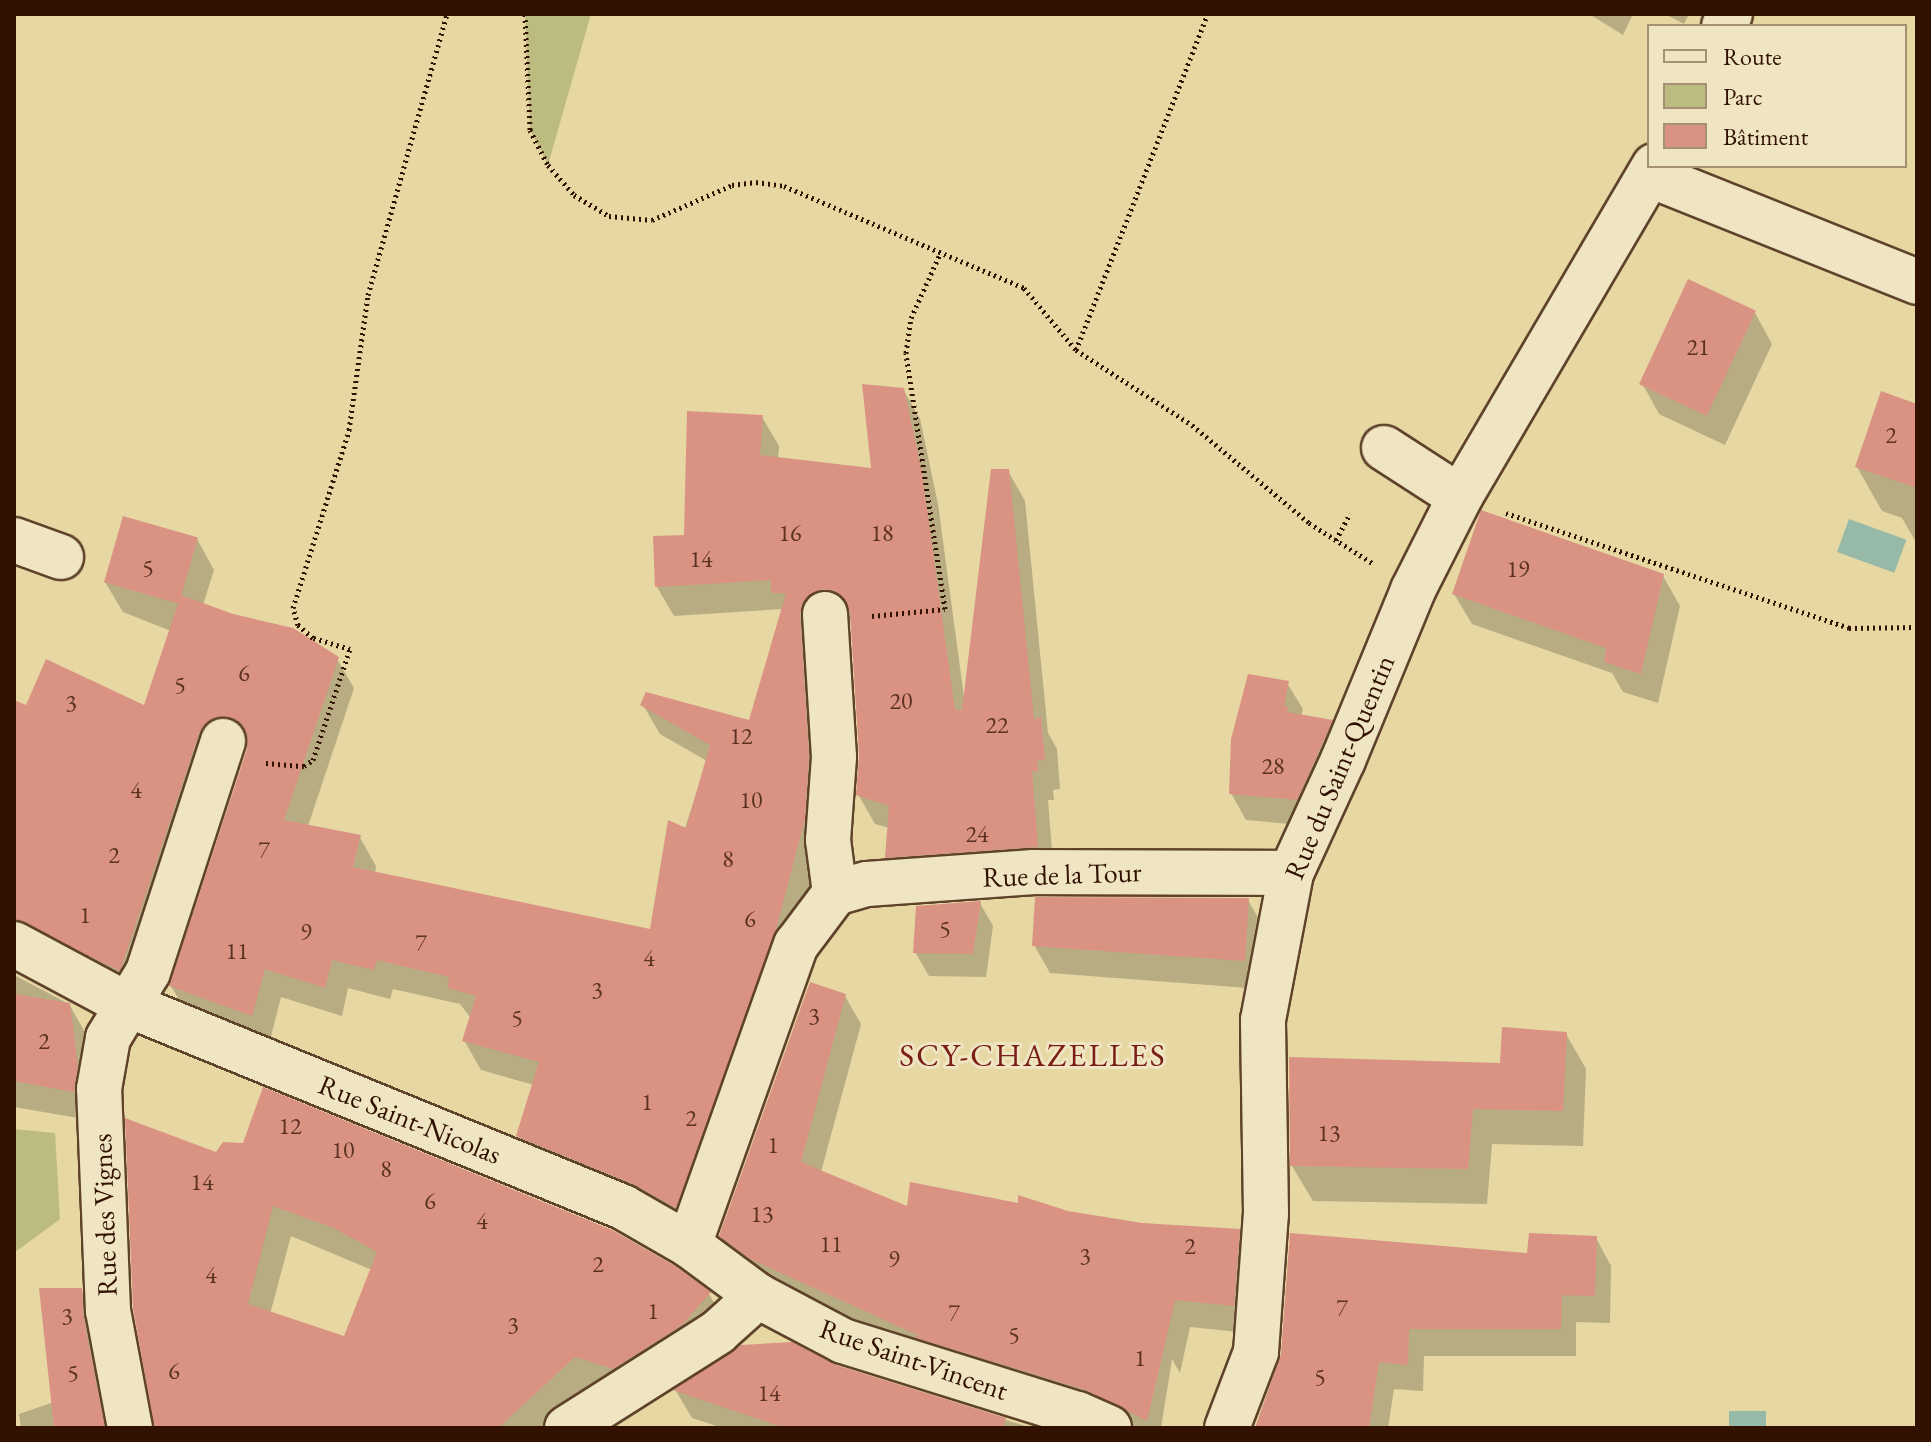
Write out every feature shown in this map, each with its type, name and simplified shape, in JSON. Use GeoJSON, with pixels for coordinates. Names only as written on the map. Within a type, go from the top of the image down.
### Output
{"type":"FeatureCollection","features":[{"type":"Feature","properties":{"kind":"street"},"geometry":{"type":"LineString","coordinates":[[1652,170],[1917,282]]}},
{"type":"Feature","properties":{"kind":"street","name":"Rue du Saint-Quentin"},"geometry":{"type":"LineString","coordinates":[[1227,1428],[1256,1352],[1266,1214],[1263,1020],[1291,873],[1343,760],[1413,590],[1460,497],[1652,170]]}},
{"type":"Feature","properties":{"kind":"street"},"geometry":{"type":"LineString","coordinates":[[1384,448],[1460,497]]}},
{"type":"Feature","properties":{"kind":"street"},"geometry":{"type":"LineString","coordinates":[[14,540],[61,557]]}},
{"type":"Feature","properties":{"kind":"street"},"geometry":{"type":"LineString","coordinates":[[689,1245],[796,945],[835,893],[828,840],[834,757],[825,619]]}},
{"type":"Feature","properties":{"kind":"street","name":"Rue des Vignes"},"geometry":{"type":"LineString","coordinates":[[130,1428],[108,1311],[99,1089],[108,1038],[148,972],[220,751]]}},
{"type":"Feature","properties":{"kind":"street","name":"Rue de la Tour"},"geometry":{"type":"LineString","coordinates":[[835,893],[867,884],[1034,872],[1291,873]]}},
{"type":"Feature","properties":{"kind":"street","name":"Rue Saint-Nicolas"},"geometry":{"type":"LineString","coordinates":[[14,944],[126,1004],[623,1207],[689,1245]]}},
{"type":"Feature","properties":{"kind":"street","name":"Rue Saint-Vincent"},"geometry":{"type":"LineString","coordinates":[[689,1245],[758,1296],[843,1341],[1078,1414],[1109,1428]]}},
{"type":"Feature","properties":{"kind":"street"},"geometry":{"type":"LineString","coordinates":[[567,1428],[718,1332],[758,1296]]}},
{"type":"Feature","properties":{"kind":"path"},"geometry":{"type":"LineString","coordinates":[[220,751],[304,766],[313,760],[350,649],[313,638],[298,625],[293,608],[349,430],[368,295],[447,14]]}},
{"type":"Feature","properties":{"kind":"path"},"geometry":{"type":"LineString","coordinates":[[525,14],[530,130],[548,165],[574,195],[609,216],[652,220],[732,185],[756,182],[784,186],[1024,288],[1076,350],[1192,425],[1309,523],[1413,590]]}},
{"type":"Feature","properties":{"kind":"path"},"geometry":{"type":"LineString","coordinates":[[1076,350],[1208,14]]}},
{"type":"Feature","properties":{"kind":"path"},"geometry":{"type":"LineString","coordinates":[[825,619],[945,609],[906,353],[911,318],[940,254]]}},
{"type":"Feature","properties":{"kind":"path"},"geometry":{"type":"LineString","coordinates":[[1460,497],[1849,628],[1917,627]]}},
{"type":"Feature","properties":{"kind":"path"},"geometry":{"type":"LineString","coordinates":[[1336,540],[1350,514]]}},
{"type":"Feature","properties":{"kind":"green space"},"geometry":{"type":"Polygon","coordinates":[[[525,14],[591,14],[548,165],[530,130],[525,14]]]}},
{"type":"Feature","properties":{"kind":"green space"},"geometry":{"type":"Polygon","coordinates":[[[14,1129],[55,1133],[60,1219],[14,1253],[14,1129]]]}},
{"type":"Feature","properties":{"kind":"shaded area"},"geometry":{"type":"Polygon","coordinates":[[[1849,519],[1906,540],[1894,573],[1837,552],[1849,519]]]}},
{"type":"Feature","properties":{"kind":"shaded area"},"geometry":{"type":"Polygon","coordinates":[[[1729,1411],[1766,1411],[1766,1428],[1729,1428],[1729,1411]]]}},
{"type":"Feature","properties":{"kind":"building"},"geometry":{"type":"Polygon","coordinates":[[[1688,279],[1756,311],[1707,416],[1639,384],[1688,279]]]}},
{"type":"Feature","properties":{"kind":"building"},"geometry":{"type":"Polygon","coordinates":[[[862,384],[904,388],[922,473],[955,710],[962,710],[991,469],[1009,469],[1034,719],[1041,717],[1045,760],[1037,761],[1038,772],[1032,771],[1038,847],[885,858],[889,806],[856,795],[859,755],[850,612],[845,600],[835,591],[823,589],[811,594],[802,604],[800,616],[809,757],[805,818],[776,930],[676,1208],[633,1184],[516,1136],[539,1062],[462,1041],[476,996],[448,988],[449,977],[377,960],[374,970],[332,960],[325,988],[265,969],[252,1016],[169,986],[247,749],[247,735],[241,724],[231,718],[217,717],[206,723],[199,733],[120,971],[14,919],[14,700],[26,705],[46,659],[144,705],[181,595],[233,614],[293,628],[339,657],[284,820],[361,835],[353,867],[650,929],[668,820],[686,828],[710,745],[640,705],[646,692],[749,720],[786,593],[771,593],[771,580],[655,587],[653,536],[684,535],[687,411],[763,415],[760,455],[871,468],[862,384]]]}},
{"type":"Feature","properties":{"kind":"building"},"geometry":{"type":"Polygon","coordinates":[[[1881,391],[1917,404],[1917,488],[1855,467],[1881,391]]]}},
{"type":"Feature","properties":{"kind":"building"},"geometry":{"type":"Polygon","coordinates":[[[1481,510],[1664,574],[1641,674],[1604,662],[1606,648],[1452,594],[1481,510]]]}},
{"type":"Feature","properties":{"kind":"building"},"geometry":{"type":"Polygon","coordinates":[[[123,516],[198,537],[179,604],[104,582],[123,516]]]}},
{"type":"Feature","properties":{"kind":"building"},"geometry":{"type":"Polygon","coordinates":[[[1248,674],[1289,681],[1284,706],[1288,707],[1287,712],[1333,720],[1297,800],[1229,794],[1231,739],[1248,674]]]}},
{"type":"Feature","properties":{"kind":"building"},"geometry":{"type":"Polygon","coordinates":[[[1035,897],[1249,898],[1245,961],[1032,946],[1035,897]]]}},
{"type":"Feature","properties":{"kind":"building"},"geometry":{"type":"Polygon","coordinates":[[[981,901],[973,954],[913,953],[916,906],[981,901]]]}},
{"type":"Feature","properties":{"kind":"building"},"geometry":{"type":"Polygon","coordinates":[[[810,982],[846,994],[801,1162],[907,1206],[910,1182],[1018,1203],[1018,1195],[1068,1211],[1142,1223],[1240,1229],[1234,1306],[1175,1300],[1147,1421],[1086,1390],[913,1337],[920,1336],[750,1259],[719,1236],[810,982]]]}},
{"type":"Feature","properties":{"kind":"building"},"geometry":{"type":"Polygon","coordinates":[[[14,994],[70,1003],[78,1066],[74,1092],[14,1081],[14,994]]]}},
{"type":"Feature","properties":{"kind":"building"},"geometry":{"type":"Polygon","coordinates":[[[1502,1027],[1567,1032],[1563,1111],[1473,1109],[1468,1169],[1290,1166],[1289,1057],[1500,1063],[1502,1027]]]}},
{"type":"Feature","properties":{"kind":"building"},"geometry":{"type":"Polygon","coordinates":[[[263,1087],[612,1230],[675,1266],[711,1292],[682,1325],[613,1369],[575,1357],[498,1428],[154,1428],[133,1308],[125,1118],[216,1152],[223,1142],[243,1143],[263,1087]],[[273,1206],[248,1304],[344,1336],[377,1252],[334,1228],[273,1206]]]}},
{"type":"Feature","properties":{"kind":"building"},"geometry":{"type":"Polygon","coordinates":[[[1290,1233],[1527,1253],[1529,1233],[1597,1236],[1595,1296],[1562,1295],[1561,1329],[1409,1329],[1408,1365],[1379,1362],[1369,1428],[1255,1428],[1281,1354],[1290,1233]]]}},
{"type":"Feature","properties":{"kind":"building"},"geometry":{"type":"Polygon","coordinates":[[[39,1288],[82,1288],[83,1315],[105,1428],[54,1428],[39,1288]]]}},
{"type":"Feature","properties":{"kind":"building"},"geometry":{"type":"Polygon","coordinates":[[[792,1342],[836,1365],[1006,1418],[1003,1428],[785,1428],[673,1390],[741,1345],[792,1342]]]}},
{"type":"Feature","properties":{"kind":"district","name":"SCY-CHAZELLES"},"geometry":{"type":"Point","coordinates":[1033,1055]}}]}
